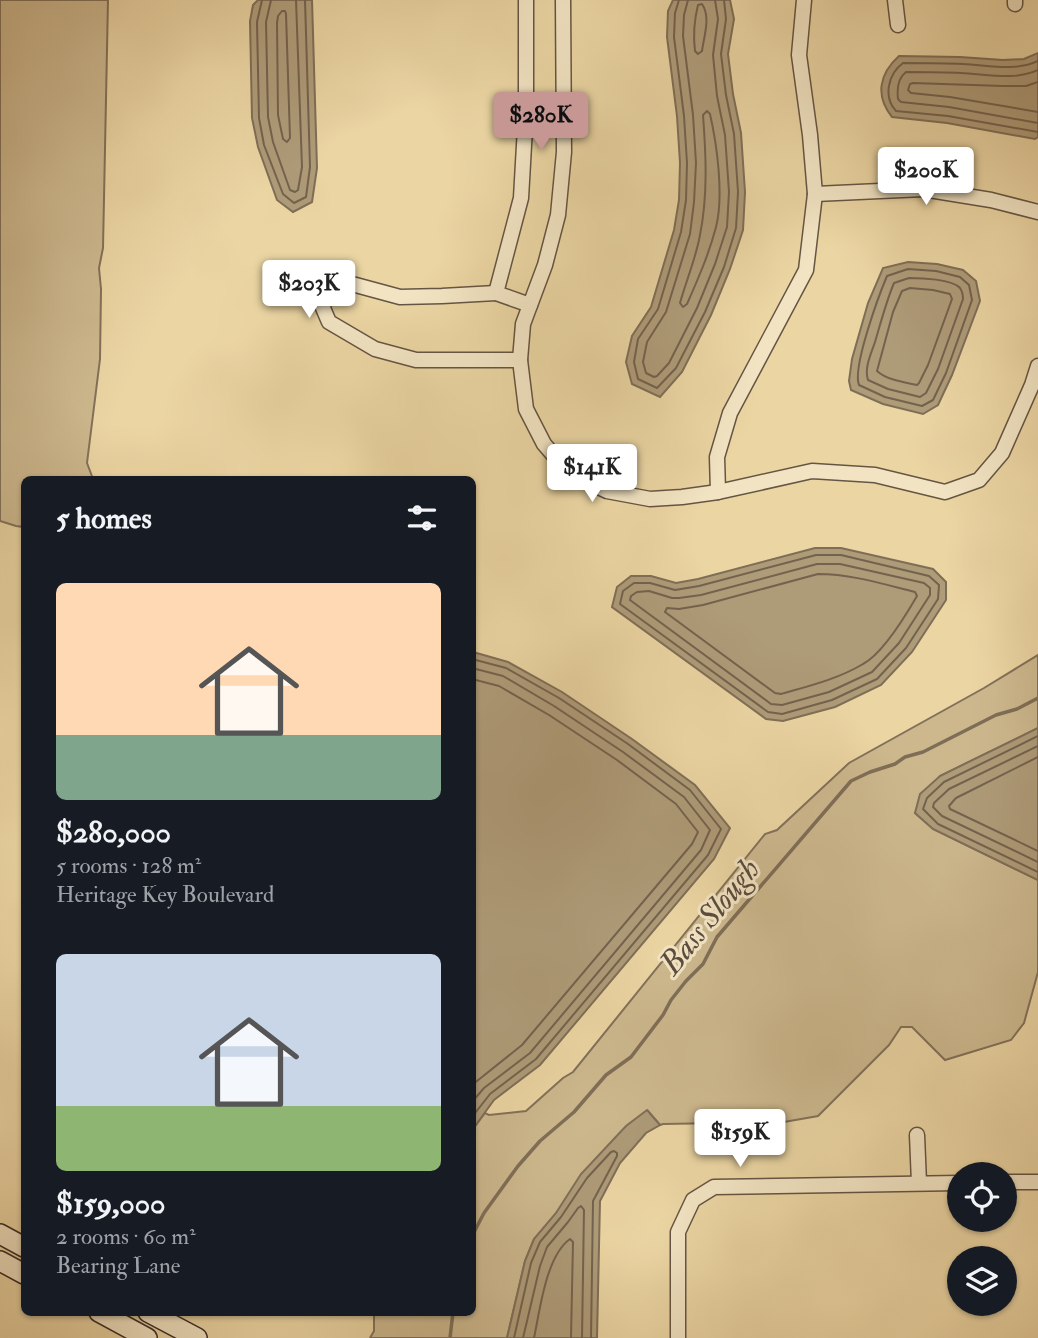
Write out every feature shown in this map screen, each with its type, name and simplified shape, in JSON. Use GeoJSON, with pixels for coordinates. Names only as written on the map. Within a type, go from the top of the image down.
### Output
{"type":"FeatureCollection","features":[{"type":"Feature","properties":{"kind":"main road"},"geometry":{"type":"LineString","coordinates":[[0,1234],[21,1245]]}},
{"type":"Feature","properties":{"kind":"main road"},"geometry":{"type":"LineString","coordinates":[[0,1261],[21,1272]]}},
{"type":"Feature","properties":{"kind":"main road"},"geometry":{"type":"LineString","coordinates":[[106,1316],[147,1338]]}},
{"type":"Feature","properties":{"kind":"main road"},"geometry":{"type":"LineString","coordinates":[[156,1316],[197,1338]]}},
{"type":"Feature","properties":{"kind":"street"},"geometry":{"type":"LineString","coordinates":[[496,293],[521,198],[526,110],[526,0]]}},
{"type":"Feature","properties":{"kind":"street"},"geometry":{"type":"LineString","coordinates":[[563,0],[564,152],[558,215],[545,265],[523,324],[520,360],[526,409],[544,444],[569,473],[607,491],[650,499],[718,492],[812,471],[875,475],[945,492],[979,480],[1002,453],[1038,366]]}},
{"type":"Feature","properties":{"kind":"street"},"geometry":{"type":"LineString","coordinates":[[718,492],[717,457],[730,413],[806,270],[815,194],[799,55],[804,0]]}},
{"type":"Feature","properties":{"kind":"street"},"geometry":{"type":"LineString","coordinates":[[895,0],[898,25]]}},
{"type":"Feature","properties":{"kind":"street"},"geometry":{"type":"LineString","coordinates":[[815,194],[923,188],[1038,212]]}},
{"type":"Feature","properties":{"kind":"street"},"geometry":{"type":"LineString","coordinates":[[520,360],[416,360],[375,349],[329,322],[323,308],[326,292],[337,284],[352,284],[400,297],[496,293],[530,305]]}},
{"type":"Feature","properties":{"kind":"street"},"geometry":{"type":"LineString","coordinates":[[917,1135],[919,1183]]}},
{"type":"Feature","properties":{"kind":"street"},"geometry":{"type":"LineString","coordinates":[[1017,1182],[1038,1182]]}},
{"type":"Feature","properties":{"kind":"street"},"geometry":{"type":"LineString","coordinates":[[678,1338],[678,1232],[694,1200],[714,1187],[947,1183]]}},
{"type":"Feature","properties":{"kind":"shaded area"},"geometry":{"type":"Polygon","coordinates":[[[0,0],[108,0],[103,248],[99,268],[100,359],[87,463],[92,476],[21,476],[21,527],[0,521],[0,0]]]}},
{"type":"Feature","properties":{"kind":"shaded area"},"geometry":{"type":"Polygon","coordinates":[[[1038,655],[1038,728],[940,776],[915,813],[933,829],[1038,880],[1038,972],[1024,1023],[1011,1040],[945,1060],[912,1027],[901,1027],[889,1045],[818,1116],[784,1122],[660,1125],[648,1111],[534,1239],[525,1261],[507,1338],[370,1338],[374,1331],[374,1316],[476,1316],[476,1125],[485,1113],[489,1115],[526,1111],[573,1072],[765,834],[777,830],[849,763],[1038,655]]]}},
{"type":"Feature","properties":{"kind":"water"},"geometry":{"type":"Polygon","coordinates":[[[258,0],[312,0],[317,168],[312,202],[293,212],[277,200],[258,147],[252,118],[250,21],[253,5],[258,0]]]}},
{"type":"Feature","properties":{"kind":"water"},"geometry":{"type":"Polygon","coordinates":[[[673,0],[730,0],[734,19],[728,54],[741,133],[745,192],[743,230],[711,315],[682,372],[660,397],[632,384],[626,362],[632,336],[651,307],[674,230],[679,200],[677,116],[667,37],[668,11],[673,0]]]}},
{"type":"Feature","properties":{"kind":"water"},"geometry":{"type":"Polygon","coordinates":[[[1038,53],[1038,137],[1035,139],[947,123],[892,117],[883,101],[881,93],[884,78],[899,56],[1003,60],[1024,59],[1038,53]]]}},
{"type":"Feature","properties":{"kind":"water"},"geometry":{"type":"Polygon","coordinates":[[[908,262],[937,264],[963,270],[976,281],[980,301],[938,405],[923,414],[883,404],[851,390],[849,381],[852,359],[868,303],[883,268],[908,262]]]}},
{"type":"Feature","properties":{"kind":"water"},"geometry":{"type":"Polygon","coordinates":[[[815,548],[841,548],[933,569],[946,582],[946,600],[912,652],[881,685],[835,707],[783,721],[766,719],[612,607],[617,587],[631,576],[651,576],[676,583],[815,548]]]}},
{"type":"Feature","properties":{"kind":"water"},"geometry":{"type":"Polygon","coordinates":[[[476,653],[508,662],[562,692],[632,739],[695,785],[730,828],[714,859],[540,1065],[494,1100],[476,1125],[476,653]]]}},
{"type":"Feature","properties":{"kind":"water"},"geometry":{"type":"Polygon","coordinates":[[[1038,728],[1038,880],[933,829],[915,813],[920,794],[940,776],[1038,728]]]}},
{"type":"Feature","properties":{"kind":"water"},"geometry":{"type":"Polygon","coordinates":[[[647,1110],[660,1125],[646,1133],[620,1163],[600,1201],[597,1338],[507,1338],[525,1261],[534,1239],[556,1213],[581,1174],[626,1126],[647,1110]]]}},
{"type":"Feature","properties":{"kind":"waterway","name":"Bass Slough"},"geometry":{"type":"LineString","coordinates":[[476,1228],[518,1166],[540,1141],[574,1112],[606,1075],[631,1057],[671,1000],[703,964],[717,937],[851,781],[923,752],[996,715],[1017,709],[1038,698]]}},
{"type":"Feature","properties":{"kind":"waterway","name":"Bass Slough"},"geometry":{"type":"LineString","coordinates":[[450,1338],[453,1316]]}}]}
